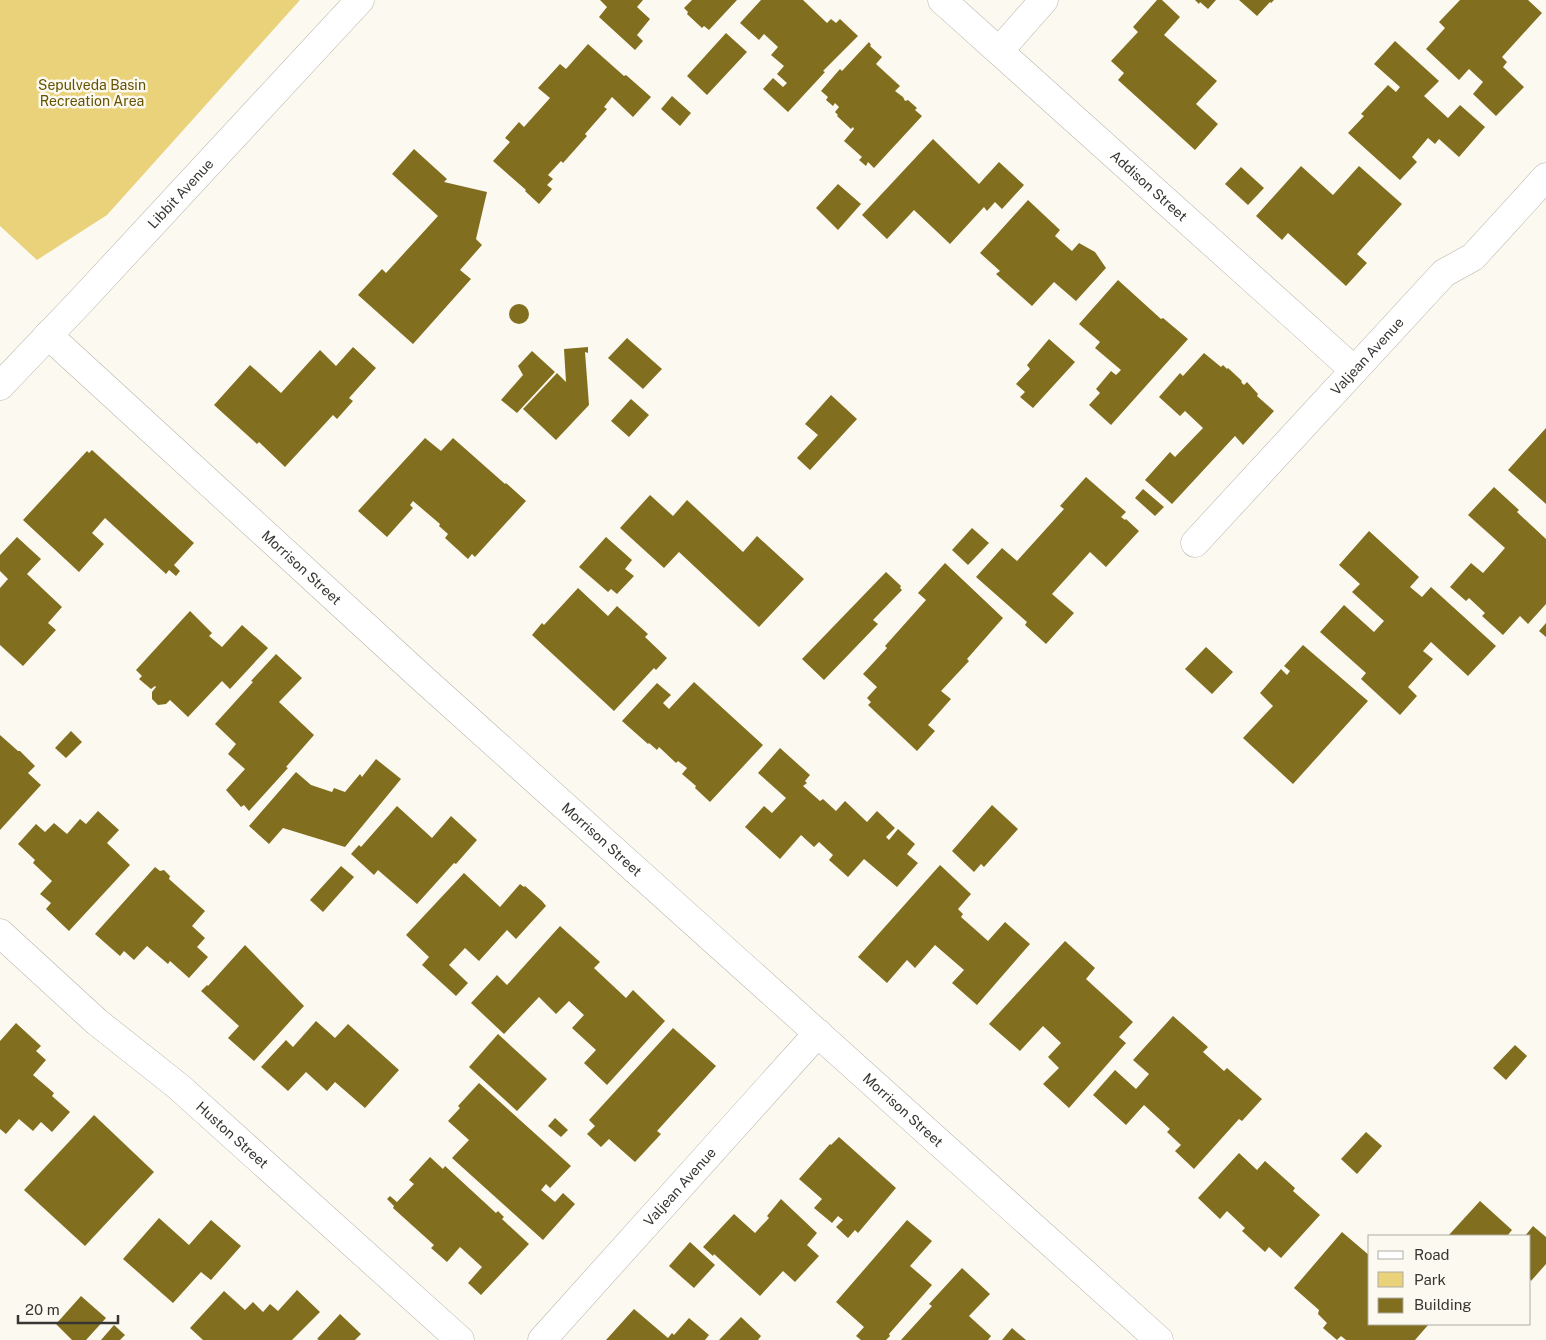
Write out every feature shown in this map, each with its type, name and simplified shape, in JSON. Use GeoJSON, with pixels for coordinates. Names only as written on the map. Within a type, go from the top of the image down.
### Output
{"type":"FeatureCollection","features":[{"type":"Feature","properties":{"kind":"street","name":"Libbit Avenue"},"geometry":{"type":"LineString","coordinates":[[0,386],[122,258],[360,0]]}},
{"type":"Feature","properties":{"kind":"street","name":"Addison Street"},"geometry":{"type":"LineString","coordinates":[[942,0],[1354,370]]}},
{"type":"Feature","properties":{"kind":"street"},"geometry":{"type":"LineString","coordinates":[[999,51],[1044,0]]}},
{"type":"Feature","properties":{"kind":"street","name":"Valjean Avenue"},"geometry":{"type":"LineString","coordinates":[[1195,543],[1444,273],[1473,258],[1546,177]]}},
{"type":"Feature","properties":{"kind":"street","name":"Morrison Street"},"geometry":{"type":"LineString","coordinates":[[48,335],[421,677],[1159,1340]]}},
{"type":"Feature","properties":{"kind":"street","name":"Huston Street"},"geometry":{"type":"LineString","coordinates":[[0,933],[97,1022],[179,1087],[460,1340]]}},
{"type":"Feature","properties":{"kind":"street","name":"Valjean Avenue"},"geometry":{"type":"LineString","coordinates":[[542,1340],[818,1033]]}},
{"type":"Feature","properties":{"kind":"green space","name":"Sepulveda Basin Recreation Area"},"geometry":{"type":"Polygon","coordinates":[[[0,0],[300,0],[107,215],[37,260],[0,226],[0,0]]]}},
{"type":"Feature","properties":{"kind":"building"},"geometry":{"type":"Polygon","coordinates":[[[600,0],[643,0],[637,7],[650,19],[637,35],[643,41],[635,50],[599,17],[607,7],[600,0]]]}},
{"type":"Feature","properties":{"kind":"building"},"geometry":{"type":"Polygon","coordinates":[[[692,0],[737,0],[709,30],[704,26],[702,28],[687,14],[688,12],[684,8],[692,0]]]}},
{"type":"Feature","properties":{"kind":"building"},"geometry":{"type":"Polygon","coordinates":[[[761,0],[803,0],[827,23],[831,19],[836,23],[840,19],[858,36],[823,71],[825,72],[788,112],[763,89],[773,78],[783,87],[787,83],[777,74],[784,66],[771,55],[778,47],[764,34],[759,40],[740,23],[761,0]]]}},
{"type":"Feature","properties":{"kind":"building"},"geometry":{"type":"Polygon","coordinates":[[[1157,0],[1162,0],[1180,17],[1164,35],[1217,81],[1196,104],[1218,124],[1195,150],[1118,80],[1124,73],[1111,61],[1138,32],[1133,27],[1157,0]]]}},
{"type":"Feature","properties":{"kind":"building"},"geometry":{"type":"Polygon","coordinates":[[[1195,0],[1216,0],[1208,9],[1195,0]]]}},
{"type":"Feature","properties":{"kind":"building"},"geometry":{"type":"Polygon","coordinates":[[[1239,0],[1274,0],[1257,16],[1239,0]]]}},
{"type":"Feature","properties":{"kind":"building"},"geometry":{"type":"Polygon","coordinates":[[[1460,0],[1528,0],[1542,13],[1502,57],[1507,62],[1503,67],[1524,87],[1496,116],[1473,94],[1483,82],[1469,69],[1459,80],[1426,49],[1445,28],[1439,22],[1460,0]]]}},
{"type":"Feature","properties":{"kind":"building"},"geometry":{"type":"Polygon","coordinates":[[[726,33],[747,52],[707,95],[687,76],[726,33]]]}},
{"type":"Feature","properties":{"kind":"building"},"geometry":{"type":"Polygon","coordinates":[[[1395,41],[1439,81],[1424,96],[1448,118],[1460,105],[1485,127],[1459,157],[1439,139],[1435,144],[1428,138],[1412,157],[1417,162],[1400,180],[1348,133],[1364,116],[1361,114],[1388,85],[1396,92],[1400,87],[1374,64],[1395,41]]]}},
{"type":"Feature","properties":{"kind":"building"},"geometry":{"type":"Polygon","coordinates":[[[869,42],[870,46],[882,57],[876,64],[900,86],[895,91],[905,101],[908,100],[917,108],[915,110],[922,116],[874,168],[868,162],[866,166],[859,160],[862,157],[844,141],[854,129],[853,127],[851,129],[837,116],[835,112],[839,107],[835,103],[833,106],[826,100],[828,97],[821,91],[840,69],[842,71],[869,42]]]}},
{"type":"Feature","properties":{"kind":"building"},"geometry":{"type":"Polygon","coordinates":[[[588,44],[651,97],[633,117],[612,97],[604,107],[607,109],[585,134],[587,136],[563,163],[561,161],[548,175],[553,179],[547,185],[552,189],[539,204],[493,161],[510,142],[505,138],[519,122],[524,127],[550,98],[538,88],[560,64],[566,69],[588,44]]]}},
{"type":"Feature","properties":{"kind":"building"},"geometry":{"type":"Polygon","coordinates":[[[672,96],[691,113],[680,126],[661,109],[672,96]]]}},
{"type":"Feature","properties":{"kind":"building"},"geometry":{"type":"Polygon","coordinates":[[[933,139],[979,184],[999,162],[1024,185],[1002,209],[995,202],[987,211],[984,207],[950,244],[914,210],[887,239],[862,215],[933,139]]]}},
{"type":"Feature","properties":{"kind":"building"},"geometry":{"type":"Polygon","coordinates":[[[414,149],[447,179],[444,182],[487,192],[476,239],[482,245],[460,270],[471,279],[413,344],[358,295],[382,269],[386,273],[438,216],[392,174],[414,149]]]}},
{"type":"Feature","properties":{"kind":"building"},"geometry":{"type":"Polygon","coordinates":[[[1301,166],[1333,195],[1359,166],[1402,204],[1357,254],[1367,263],[1346,286],[1288,233],[1282,240],[1256,216],[1301,166]]]}},
{"type":"Feature","properties":{"kind":"building"},"geometry":{"type":"Polygon","coordinates":[[[1241,167],[1264,188],[1248,205],[1225,184],[1241,167]]]}},
{"type":"Feature","properties":{"kind":"building"},"geometry":{"type":"Polygon","coordinates":[[[838,184],[861,204],[838,230],[816,208],[838,184]]]}},
{"type":"Feature","properties":{"kind":"building"},"geometry":{"type":"Polygon","coordinates":[[[1028,200],[1060,230],[1055,236],[1072,251],[1079,243],[1095,252],[1106,268],[1076,301],[1054,282],[1032,306],[996,274],[1000,271],[980,253],[1028,200]]]}},
{"type":"Feature","properties":{"kind":"building"},"geometry":{"type":"Polygon","coordinates":[[[1118,280],[1161,319],[1163,318],[1188,339],[1111,425],[1089,405],[1100,393],[1096,389],[1111,371],[1116,375],[1121,370],[1095,348],[1100,342],[1079,324],[1118,280]]]}},
{"type":"Feature","properties":{"kind":"building"},"geometry":{"type":"Polygon","coordinates":[[[519,304],[526,307],[529,314],[526,321],[519,324],[512,321],[509,314],[512,307],[519,304]]]}},
{"type":"Feature","properties":{"kind":"building"},"geometry":{"type":"Polygon","coordinates":[[[627,338],[662,369],[643,389],[608,358],[627,338]]]}},
{"type":"Feature","properties":{"kind":"building"},"geometry":{"type":"Polygon","coordinates":[[[1049,339],[1075,362],[1033,408],[1020,397],[1025,392],[1016,384],[1030,369],[1027,365],[1049,339]]]}},
{"type":"Feature","properties":{"kind":"building"},"geometry":{"type":"Polygon","coordinates":[[[353,347],[376,368],[349,398],[353,401],[337,419],[333,415],[285,467],[259,442],[257,444],[214,405],[250,365],[281,393],[320,350],[336,366],[353,347]]]}},
{"type":"Feature","properties":{"kind":"building"},"geometry":{"type":"Polygon","coordinates":[[[588,347],[588,353],[585,352],[589,405],[556,440],[523,409],[557,373],[566,382],[564,349],[588,347]]]}},
{"type":"Feature","properties":{"kind":"building"},"geometry":{"type":"Polygon","coordinates":[[[532,351],[555,372],[517,413],[501,400],[523,375],[518,366],[532,351]]]}},
{"type":"Feature","properties":{"kind":"building"},"geometry":{"type":"Polygon","coordinates":[[[1204,353],[1221,367],[1223,365],[1228,368],[1244,385],[1247,382],[1258,394],[1257,396],[1274,411],[1243,445],[1235,436],[1172,504],[1145,480],[1170,452],[1175,457],[1203,428],[1185,411],[1180,416],[1159,397],[1180,373],[1183,376],[1204,353]]]}},
{"type":"Feature","properties":{"kind":"building"},"geometry":{"type":"Polygon","coordinates":[[[831,395],[857,419],[810,470],[797,458],[818,435],[805,424],[831,395]]]}},
{"type":"Feature","properties":{"kind":"building"},"geometry":{"type":"Polygon","coordinates":[[[631,399],[649,415],[629,437],[611,421],[631,399]]]}},
{"type":"Feature","properties":{"kind":"building"},"geometry":{"type":"Polygon","coordinates":[[[1546,428],[1546,504],[1508,470],[1546,428]]]}},
{"type":"Feature","properties":{"kind":"building"},"geometry":{"type":"Polygon","coordinates":[[[425,438],[441,451],[453,438],[526,501],[475,557],[472,554],[468,559],[445,538],[448,534],[439,526],[440,524],[413,501],[410,505],[413,508],[387,537],[358,511],[425,438]]]}},
{"type":"Feature","properties":{"kind":"building"},"geometry":{"type":"Polygon","coordinates":[[[92,450],[194,543],[174,565],[180,571],[176,576],[169,570],[166,574],[105,518],[92,533],[104,544],[79,572],[23,520],[87,451],[89,453],[92,450]]]}},
{"type":"Feature","properties":{"kind":"building"},"geometry":{"type":"Polygon","coordinates":[[[1086,477],[1126,512],[1121,517],[1139,531],[1106,567],[1090,552],[1052,594],[1074,613],[1046,644],[1025,625],[1027,622],[976,577],[1002,548],[1017,561],[1064,509],[1060,506],[1086,477]]]}},
{"type":"Feature","properties":{"kind":"building"},"geometry":{"type":"Polygon","coordinates":[[[1494,487],[1546,539],[1546,604],[1528,624],[1520,616],[1503,635],[1482,616],[1485,613],[1469,598],[1466,601],[1450,587],[1471,563],[1483,573],[1505,548],[1468,515],[1494,487]]]}},
{"type":"Feature","properties":{"kind":"building"},"geometry":{"type":"Polygon","coordinates":[[[1143,489],[1164,507],[1155,516],[1135,498],[1143,489]]]}},
{"type":"Feature","properties":{"kind":"building"},"geometry":{"type":"Polygon","coordinates":[[[650,495],[673,516],[687,500],[743,552],[757,536],[804,579],[759,627],[679,552],[664,568],[620,528],[650,495]]]}},
{"type":"Feature","properties":{"kind":"building"},"geometry":{"type":"Polygon","coordinates":[[[972,528],[989,543],[968,565],[952,550],[972,528]]]}},
{"type":"Feature","properties":{"kind":"building"},"geometry":{"type":"Polygon","coordinates":[[[1369,531],[1419,577],[1410,587],[1422,597],[1431,587],[1496,646],[1468,676],[1431,642],[1423,651],[1433,659],[1408,687],[1417,696],[1400,715],[1361,679],[1366,673],[1320,632],[1344,605],[1374,632],[1384,621],[1352,592],[1360,584],[1339,565],[1369,531]]]}},
{"type":"Feature","properties":{"kind":"building"},"geometry":{"type":"Polygon","coordinates":[[[17,537],[41,559],[27,574],[62,607],[48,623],[56,630],[23,666],[0,645],[0,588],[8,579],[0,571],[0,555],[17,537]]]}},
{"type":"Feature","properties":{"kind":"building"},"geometry":{"type":"Polygon","coordinates":[[[606,537],[632,560],[625,569],[634,576],[617,594],[611,589],[608,592],[579,567],[606,537]]]}},
{"type":"Feature","properties":{"kind":"building"},"geometry":{"type":"Polygon","coordinates":[[[945,563],[1003,618],[967,659],[969,661],[941,691],[951,699],[928,725],[935,731],[917,751],[868,705],[871,702],[867,698],[877,687],[863,674],[926,600],[918,593],[945,563]]]}},
{"type":"Feature","properties":{"kind":"building"},"geometry":{"type":"Polygon","coordinates":[[[886,572],[901,586],[902,590],[873,620],[878,624],[824,680],[802,659],[886,572]]]}},
{"type":"Feature","properties":{"kind":"building"},"geometry":{"type":"Polygon","coordinates":[[[578,588],[608,616],[617,606],[648,634],[645,637],[667,658],[656,670],[654,668],[614,711],[532,635],[542,623],[544,625],[578,588]]]}},
{"type":"Feature","properties":{"kind":"building"},"geometry":{"type":"Polygon","coordinates":[[[190,611],[212,633],[209,636],[222,647],[242,625],[268,648],[230,689],[222,681],[188,717],[170,700],[166,704],[158,705],[152,699],[152,692],[156,687],[151,689],[139,679],[142,676],[136,670],[190,611]]]}},
{"type":"Feature","properties":{"kind":"building"},"geometry":{"type":"Polygon","coordinates":[[[1546,623],[1546,637],[1539,631],[1546,623]]]}},
{"type":"Feature","properties":{"kind":"building"},"geometry":{"type":"Polygon","coordinates":[[[1303,645],[1368,701],[1293,784],[1243,738],[1273,706],[1260,693],[1281,669],[1287,675],[1290,671],[1284,666],[1303,645]]]}},
{"type":"Feature","properties":{"kind":"building"},"geometry":{"type":"Polygon","coordinates":[[[1206,647],[1233,672],[1212,694],[1185,669],[1206,647]]]}},
{"type":"Feature","properties":{"kind":"building"},"geometry":{"type":"Polygon","coordinates":[[[276,654],[302,678],[279,702],[314,735],[286,767],[288,768],[249,811],[244,805],[241,807],[226,790],[245,769],[228,754],[236,744],[215,724],[276,654]]]}},
{"type":"Feature","properties":{"kind":"building"},"geometry":{"type":"Polygon","coordinates":[[[694,682],[763,745],[710,802],[682,774],[687,768],[678,761],[676,763],[659,747],[657,750],[648,744],[622,721],[657,683],[671,695],[663,703],[669,709],[694,682]]]}},
{"type":"Feature","properties":{"kind":"building"},"geometry":{"type":"Polygon","coordinates":[[[71,731],[82,742],[66,758],[55,748],[71,731]]]}},
{"type":"Feature","properties":{"kind":"building"},"geometry":{"type":"Polygon","coordinates":[[[0,735],[35,766],[28,773],[41,785],[0,830],[0,735]]]}},
{"type":"Feature","properties":{"kind":"building"},"geometry":{"type":"Polygon","coordinates":[[[780,748],[810,775],[805,781],[807,783],[803,786],[820,801],[823,799],[836,811],[845,801],[867,822],[877,811],[895,828],[886,837],[889,840],[898,829],[915,844],[907,854],[918,863],[897,887],[864,859],[848,877],[829,860],[833,855],[819,842],[814,847],[801,835],[780,859],[745,827],[764,806],[772,813],[786,798],[758,773],[780,748]]]}},
{"type":"Feature","properties":{"kind":"building"},"geometry":{"type":"Polygon","coordinates":[[[376,759],[401,779],[345,847],[283,828],[269,844],[249,826],[296,772],[311,785],[332,792],[334,788],[345,792],[360,774],[362,777],[376,759]]]}},
{"type":"Feature","properties":{"kind":"building"},"geometry":{"type":"Polygon","coordinates":[[[992,805],[1018,829],[984,867],[981,864],[974,872],[952,851],[992,805]]]}},
{"type":"Feature","properties":{"kind":"building"},"geometry":{"type":"Polygon","coordinates":[[[397,806],[432,838],[451,816],[477,840],[417,904],[378,870],[374,875],[351,854],[359,845],[361,847],[397,806]]]}},
{"type":"Feature","properties":{"kind":"building"},"geometry":{"type":"Polygon","coordinates":[[[98,811],[119,830],[107,843],[130,865],[69,931],[46,909],[51,903],[40,894],[52,881],[33,863],[35,860],[18,844],[36,824],[45,832],[54,823],[67,834],[80,819],[86,824],[98,811]]]}},
{"type":"Feature","properties":{"kind":"building"},"geometry":{"type":"Polygon","coordinates":[[[940,865],[971,894],[958,909],[963,914],[961,917],[988,941],[1005,922],[1030,944],[977,1005],[952,983],[964,970],[935,945],[915,968],[907,960],[887,983],[858,957],[940,865]]]}},
{"type":"Feature","properties":{"kind":"building"},"geometry":{"type":"Polygon","coordinates":[[[341,866],[354,877],[323,912],[310,900],[341,866]]]}},
{"type":"Feature","properties":{"kind":"building"},"geometry":{"type":"Polygon","coordinates":[[[155,867],[160,871],[164,870],[170,876],[169,879],[205,911],[192,926],[205,938],[197,947],[208,957],[189,978],[170,961],[168,964],[147,946],[134,960],[124,951],[120,956],[95,934],[155,867]]]}},
{"type":"Feature","properties":{"kind":"building"},"geometry":{"type":"Polygon","coordinates":[[[464,873],[500,907],[520,884],[525,886],[546,906],[516,939],[507,930],[479,961],[465,948],[449,965],[468,983],[456,996],[422,965],[429,957],[406,935],[464,873]]]}},
{"type":"Feature","properties":{"kind":"building"},"geometry":{"type":"Polygon","coordinates":[[[560,926],[600,962],[594,968],[626,998],[633,990],[665,1021],[607,1085],[584,1063],[596,1050],[572,1028],[584,1015],[569,1001],[556,1014],[539,997],[504,1034],[471,1003],[497,975],[507,985],[560,926]]]}},
{"type":"Feature","properties":{"kind":"building"},"geometry":{"type":"Polygon","coordinates":[[[1065,941],[1095,968],[1086,979],[1133,1022],[1119,1037],[1126,1043],[1069,1108],[1043,1084],[1059,1068],[1048,1057],[1061,1043],[1043,1026],[1020,1051],[989,1024],[1065,941]]]}},
{"type":"Feature","properties":{"kind":"building"},"geometry":{"type":"Polygon","coordinates":[[[245,945],[304,1006],[254,1061],[228,1038],[239,1026],[201,991],[208,986],[245,945]]]}},
{"type":"Feature","properties":{"kind":"building"},"geometry":{"type":"Polygon","coordinates":[[[1173,1016],[1208,1047],[1203,1052],[1224,1071],[1227,1068],[1262,1099],[1242,1121],[1239,1119],[1194,1169],[1175,1151],[1181,1145],[1167,1132],[1170,1129],[1144,1105],[1126,1125],[1093,1095],[1115,1070],[1136,1089],[1149,1074],[1133,1060],[1173,1016]]]}},
{"type":"Feature","properties":{"kind":"building"},"geometry":{"type":"Polygon","coordinates":[[[316,1021],[335,1038],[348,1024],[399,1070],[365,1108],[335,1082],[327,1091],[306,1072],[288,1091],[261,1067],[286,1040],[293,1047],[316,1021]]]}},
{"type":"Feature","properties":{"kind":"building"},"geometry":{"type":"Polygon","coordinates":[[[16,1023],[41,1046],[36,1051],[46,1060],[33,1075],[54,1093],[52,1096],[70,1112],[52,1132],[41,1122],[33,1131],[19,1119],[6,1134],[0,1129],[0,1041],[16,1023]]]}},
{"type":"Feature","properties":{"kind":"building"},"geometry":{"type":"Polygon","coordinates":[[[673,1028],[716,1066],[657,1131],[661,1134],[635,1162],[609,1139],[601,1147],[587,1134],[595,1126],[589,1120],[673,1028]]]}},
{"type":"Feature","properties":{"kind":"building"},"geometry":{"type":"Polygon","coordinates":[[[498,1034],[547,1079],[517,1111],[469,1067],[498,1034]]]}},
{"type":"Feature","properties":{"kind":"building"},"geometry":{"type":"Polygon","coordinates":[[[1515,1045],[1527,1056],[1506,1080],[1493,1068],[1515,1045]]]}},
{"type":"Feature","properties":{"kind":"building"},"geometry":{"type":"Polygon","coordinates":[[[479,1083],[571,1166],[550,1188],[546,1184],[541,1190],[555,1202],[563,1193],[575,1204],[543,1240],[452,1158],[469,1140],[448,1121],[460,1108],[458,1106],[479,1083]]]}},
{"type":"Feature","properties":{"kind":"building"},"geometry":{"type":"Polygon","coordinates":[[[94,1115],[154,1172],[85,1246],[24,1190],[94,1115]]]}},
{"type":"Feature","properties":{"kind":"building"},"geometry":{"type":"Polygon","coordinates":[[[555,1118],[568,1130],[561,1137],[548,1126],[555,1118]]]}},
{"type":"Feature","properties":{"kind":"building"},"geometry":{"type":"Polygon","coordinates":[[[1366,1132],[1382,1146],[1357,1174],[1341,1159],[1366,1132]]]}},
{"type":"Feature","properties":{"kind":"building"},"geometry":{"type":"Polygon","coordinates":[[[839,1137],[896,1188],[858,1233],[855,1230],[848,1238],[836,1227],[843,1220],[838,1216],[832,1223],[814,1208],[822,1199],[799,1179],[830,1144],[839,1137]]]}},
{"type":"Feature","properties":{"kind":"building"},"geometry":{"type":"Polygon","coordinates":[[[1239,1153],[1257,1170],[1265,1161],[1295,1188],[1293,1191],[1320,1215],[1281,1258],[1269,1247],[1265,1252],[1242,1231],[1245,1228],[1227,1211],[1220,1219],[1198,1198],[1239,1153]]]}},
{"type":"Feature","properties":{"kind":"building"},"geometry":{"type":"Polygon","coordinates":[[[430,1157],[443,1169],[445,1166],[496,1213],[498,1211],[504,1217],[502,1219],[529,1244],[481,1295],[468,1283],[482,1267],[460,1247],[447,1262],[431,1248],[434,1245],[393,1208],[394,1206],[387,1199],[390,1196],[397,1202],[414,1184],[409,1180],[430,1157]]]}},
{"type":"Feature","properties":{"kind":"building"},"geometry":{"type":"Polygon","coordinates":[[[781,1199],[817,1233],[807,1245],[819,1256],[795,1282],[783,1271],[760,1296],[714,1254],[713,1256],[703,1247],[734,1214],[755,1233],[769,1218],[767,1216],[781,1199]]]}},
{"type":"Feature","properties":{"kind":"building"},"geometry":{"type":"Polygon","coordinates":[[[1480,1201],[1512,1230],[1508,1235],[1449,1235],[1480,1201]]]}},
{"type":"Feature","properties":{"kind":"building"},"geometry":{"type":"Polygon","coordinates":[[[159,1218],[189,1245],[211,1220],[241,1246],[211,1280],[201,1272],[173,1303],[123,1259],[159,1218]]]}},
{"type":"Feature","properties":{"kind":"building"},"geometry":{"type":"Polygon","coordinates":[[[907,1220],[932,1241],[910,1266],[932,1285],[889,1334],[890,1336],[886,1340],[861,1340],[856,1336],[864,1327],[836,1302],[907,1220]]]}},
{"type":"Feature","properties":{"kind":"building"},"geometry":{"type":"Polygon","coordinates":[[[1533,1226],[1546,1237],[1546,1264],[1531,1281],[1531,1235],[1526,1235],[1533,1226]]]}},
{"type":"Feature","properties":{"kind":"building"},"geometry":{"type":"Polygon","coordinates":[[[1342,1232],[1368,1254],[1368,1325],[1428,1325],[1415,1340],[1346,1340],[1341,1336],[1337,1340],[1323,1328],[1327,1323],[1318,1314],[1319,1310],[1294,1288],[1342,1232]]]}},
{"type":"Feature","properties":{"kind":"building"},"geometry":{"type":"Polygon","coordinates":[[[690,1242],[715,1265],[694,1288],[669,1266],[690,1242]]]}},
{"type":"Feature","properties":{"kind":"building"},"geometry":{"type":"Polygon","coordinates":[[[962,1268],[990,1294],[969,1316],[991,1336],[988,1340],[901,1340],[932,1306],[929,1304],[962,1268]]]}},
{"type":"Feature","properties":{"kind":"building"},"geometry":{"type":"Polygon","coordinates":[[[297,1290],[320,1312],[292,1340],[203,1340],[190,1328],[224,1291],[245,1310],[253,1302],[263,1312],[270,1304],[278,1311],[297,1290]]]}},
{"type":"Feature","properties":{"kind":"building"},"geometry":{"type":"Polygon","coordinates":[[[81,1296],[106,1318],[86,1340],[72,1340],[56,1324],[81,1296]]]}},
{"type":"Feature","properties":{"kind":"building"},"geometry":{"type":"Polygon","coordinates":[[[634,1309],[668,1338],[672,1333],[674,1335],[689,1318],[709,1335],[705,1340],[606,1340],[634,1309]]]}},
{"type":"Feature","properties":{"kind":"building"},"geometry":{"type":"Polygon","coordinates":[[[340,1314],[361,1334],[355,1340],[317,1339],[340,1314]]]}},
{"type":"Feature","properties":{"kind":"building"},"geometry":{"type":"Polygon","coordinates":[[[741,1317],[761,1336],[758,1340],[719,1340],[741,1317]]]}},
{"type":"Feature","properties":{"kind":"building"},"geometry":{"type":"Polygon","coordinates":[[[114,1325],[125,1335],[120,1340],[101,1340],[114,1325]]]}},
{"type":"Feature","properties":{"kind":"building"},"geometry":{"type":"Polygon","coordinates":[[[1012,1328],[1026,1340],[1002,1340],[1012,1328]]]}}]}
